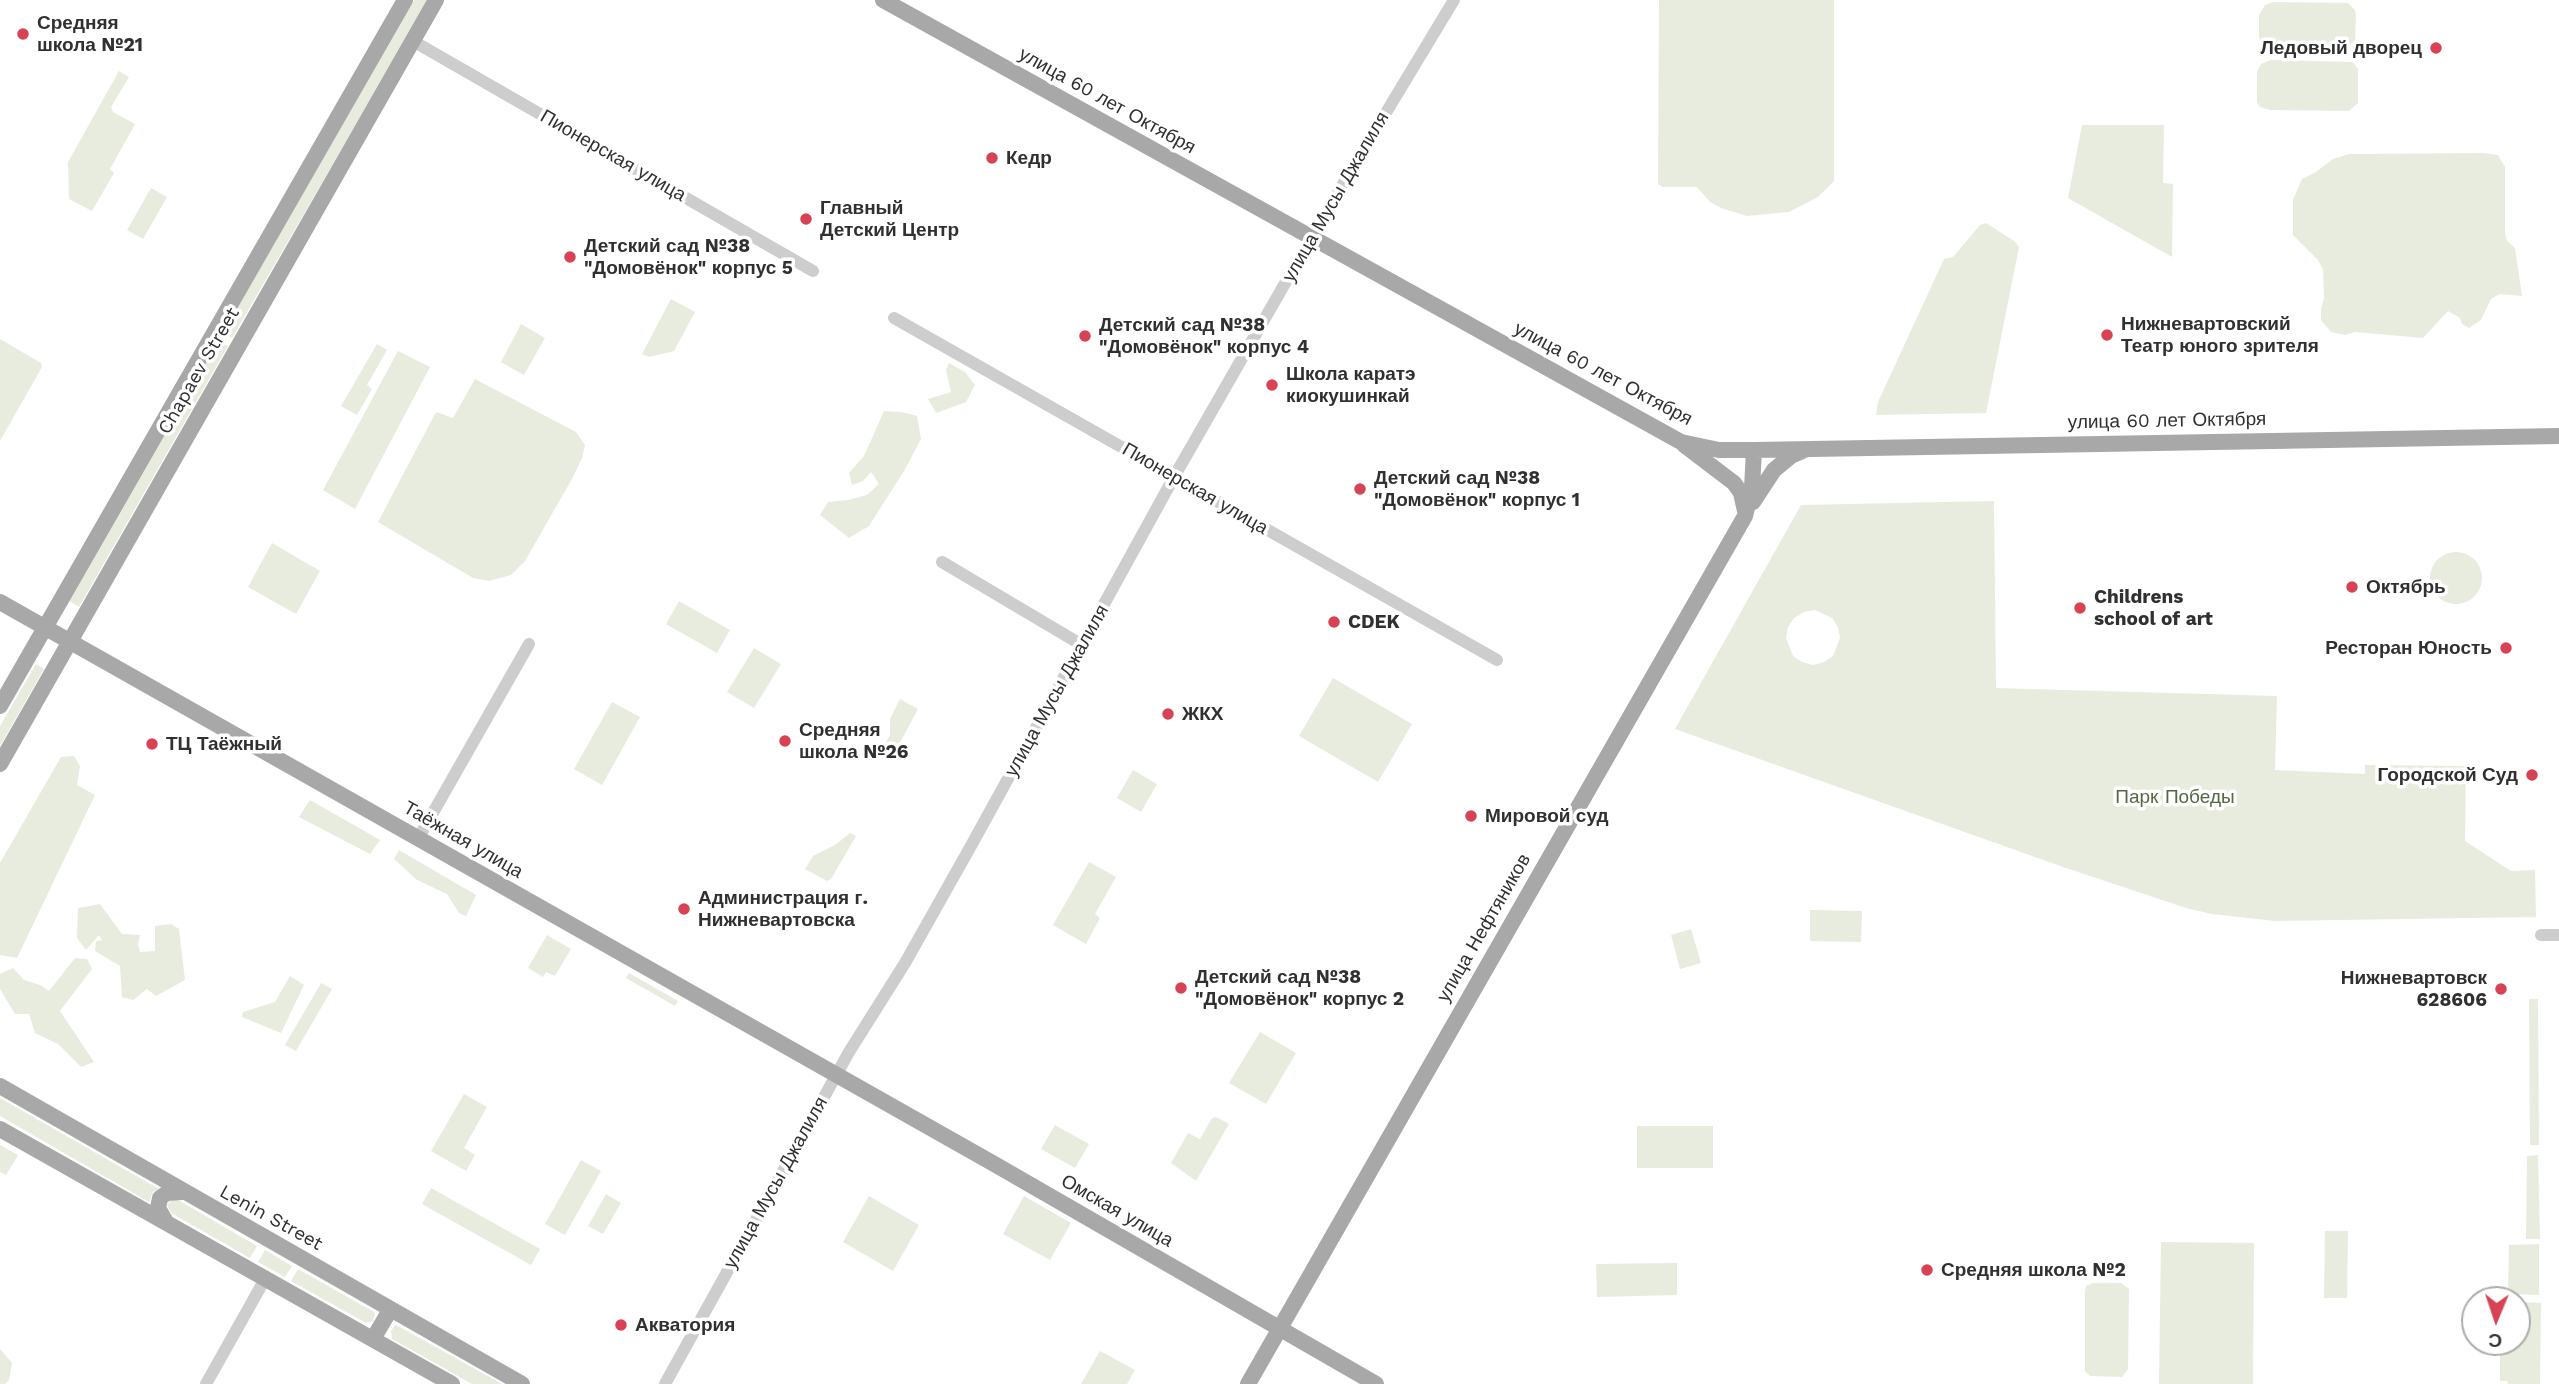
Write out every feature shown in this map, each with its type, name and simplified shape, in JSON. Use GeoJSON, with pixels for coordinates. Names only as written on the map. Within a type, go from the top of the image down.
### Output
{"type":"FeatureCollection","features":[{"type":"Feature","properties":{"kind":"main road","name":"Chapaev Street"},"geometry":{"type":"LineString","coordinates":[[0,706],[405,0]]}},
{"type":"Feature","properties":{"kind":"main road","name":"Chapaev Street"},"geometry":{"type":"LineString","coordinates":[[0,764],[436,0]]}},
{"type":"Feature","properties":{"kind":"main road","name":"улица 60 лет Октября"},"geometry":{"type":"LineString","coordinates":[[883,0],[1681,442],[1719,450],[1754,450],[2559,436]]}},
{"type":"Feature","properties":{"kind":"main road"},"geometry":{"type":"LineString","coordinates":[[1681,442],[1734,483],[1741,493],[1745,516]]}},
{"type":"Feature","properties":{"kind":"main road"},"geometry":{"type":"LineString","coordinates":[[1745,516],[1774,470],[1791,456],[1811,448]]}},
{"type":"Feature","properties":{"kind":"main road","name":"улица Нефтяников"},"geometry":{"type":"LineString","coordinates":[[1248,1384],[1745,516],[1752,488],[1754,450]]}},
{"type":"Feature","properties":{"kind":"main road"},"geometry":{"type":"LineString","coordinates":[[0,602],[69,641]]}},
{"type":"Feature","properties":{"kind":"main road","name":"Таёжная улица"},"geometry":{"type":"LineString","coordinates":[[69,641],[836,1075]]}},
{"type":"Feature","properties":{"kind":"main road","name":"Омская улица"},"geometry":{"type":"LineString","coordinates":[[836,1075],[1376,1384]]}},
{"type":"Feature","properties":{"kind":"main road","name":"Lenin Street"},"geometry":{"type":"LineString","coordinates":[[0,1086],[522,1384]]}},
{"type":"Feature","properties":{"kind":"main road"},"geometry":{"type":"LineString","coordinates":[[0,1129],[452,1384]]}},
{"type":"Feature","properties":{"kind":"main road"},"geometry":{"type":"LineString","coordinates":[[166,1222],[158,1208],[160,1198],[167,1193],[182,1192]]}},
{"type":"Feature","properties":{"kind":"main road"},"geometry":{"type":"LineString","coordinates":[[373,1339],[390,1310]]}},
{"type":"Feature","properties":{"kind":"street","name":"улица Мусы Джалиля"},"geometry":{"type":"LineString","coordinates":[[664,1384],[836,1075],[905,963],[1174,477],[1311,238],[1454,0]]}},
{"type":"Feature","properties":{"kind":"street","name":"Пионерская улица"},"geometry":{"type":"LineString","coordinates":[[413,41],[813,271]]}},
{"type":"Feature","properties":{"kind":"street","name":"Пионерская улица"},"geometry":{"type":"LineString","coordinates":[[894,318],[1497,660]]}},
{"type":"Feature","properties":{"kind":"street"},"geometry":{"type":"LineString","coordinates":[[942,562],[1082,645]]}},
{"type":"Feature","properties":{"kind":"street"},"geometry":{"type":"LineString","coordinates":[[418,839],[529,644]]}},
{"type":"Feature","properties":{"kind":"street"},"geometry":{"type":"LineString","coordinates":[[2541,935],[2559,935]]}},
{"type":"Feature","properties":{"kind":"street"},"geometry":{"type":"LineString","coordinates":[[205,1384],[265,1279]]}},
{"type":"Feature","properties":{"kind":"green space"},"geometry":{"type":"Polygon","coordinates":[[[414,0],[428,0],[232,338],[222,333],[414,0]]]}},
{"type":"Feature","properties":{"kind":"green space"},"geometry":{"type":"Polygon","coordinates":[[[1659,0],[1834,0],[1834,181],[1818,197],[1789,212],[1747,216],[1710,202],[1697,187],[1663,187],[1658,184],[1659,0]]]}},
{"type":"Feature","properties":{"kind":"green space"},"geometry":{"type":"Polygon","coordinates":[[[2274,2],[2348,3],[2355,10],[2355,40],[2342,50],[2265,49],[2259,37],[2259,15],[2265,5],[2274,2]]]}},
{"type":"Feature","properties":{"kind":"green space"},"geometry":{"type":"Polygon","coordinates":[[[2271,60],[2353,62],[2358,69],[2358,103],[2349,111],[2270,110],[2260,107],[2257,102],[2257,72],[2261,64],[2271,60]]]}},
{"type":"Feature","properties":{"kind":"green space"},"geometry":{"type":"Polygon","coordinates":[[[119,71],[129,77],[111,107],[113,112],[135,124],[110,169],[114,173],[92,211],[69,199],[68,162],[119,71]]]}},
{"type":"Feature","properties":{"kind":"green space"},"geometry":{"type":"Polygon","coordinates":[[[2082,125],[2164,125],[2163,183],[2173,184],[2172,257],[2068,198],[2082,125]]]}},
{"type":"Feature","properties":{"kind":"green space"},"geometry":{"type":"Polygon","coordinates":[[[2349,154],[2498,155],[2505,167],[2505,234],[2507,241],[2515,248],[2522,296],[2500,294],[2491,299],[2481,320],[2469,328],[2462,324],[2460,318],[2448,311],[2423,338],[2331,332],[2321,320],[2324,299],[2323,269],[2318,260],[2293,235],[2293,200],[2302,179],[2333,159],[2349,154]]]}},
{"type":"Feature","properties":{"kind":"green space"},"geometry":{"type":"Polygon","coordinates":[[[151,188],[167,197],[143,239],[127,230],[151,188]]]}},
{"type":"Feature","properties":{"kind":"green space"},"geometry":{"type":"Polygon","coordinates":[[[1986,223],[2019,247],[1986,413],[1876,415],[1878,402],[1944,259],[1953,257],[1980,225],[1986,223]]]}},
{"type":"Feature","properties":{"kind":"green space"},"geometry":{"type":"Polygon","coordinates":[[[671,299],[695,312],[674,351],[649,357],[642,354],[671,299]]]}},
{"type":"Feature","properties":{"kind":"green space"},"geometry":{"type":"Polygon","coordinates":[[[521,324],[545,338],[524,375],[501,362],[521,324]]]}},
{"type":"Feature","properties":{"kind":"green space"},"geometry":{"type":"Polygon","coordinates":[[[0,339],[41,363],[42,367],[0,441],[0,339]]]}},
{"type":"Feature","properties":{"kind":"green space"},"geometry":{"type":"Polygon","coordinates":[[[217,340],[228,346],[79,607],[69,601],[217,340]]]}},
{"type":"Feature","properties":{"kind":"green space"},"geometry":{"type":"Polygon","coordinates":[[[377,344],[387,350],[367,385],[372,389],[357,415],[341,406],[377,344]]]}},
{"type":"Feature","properties":{"kind":"green space"},"geometry":{"type":"Polygon","coordinates":[[[398,351],[430,367],[355,509],[323,490],[398,351]]]}},
{"type":"Feature","properties":{"kind":"green space"},"geometry":{"type":"Polygon","coordinates":[[[949,363],[965,372],[975,385],[966,402],[936,413],[928,399],[951,392],[946,370],[949,363]]]}},
{"type":"Feature","properties":{"kind":"green space"},"geometry":{"type":"Polygon","coordinates":[[[475,379],[576,432],[585,445],[572,479],[525,561],[511,575],[489,581],[473,578],[378,522],[436,412],[453,418],[475,379]]]}},
{"type":"Feature","properties":{"kind":"green space"},"geometry":{"type":"Polygon","coordinates":[[[884,411],[917,416],[921,439],[869,526],[849,538],[820,515],[828,502],[867,495],[879,484],[871,472],[863,481],[852,485],[849,473],[864,456],[884,411]]]}},
{"type":"Feature","properties":{"kind":"green space","name":"Парк Победы"},"geometry":{"type":"Polygon","coordinates":[[[1994,501],[1996,688],[2277,696],[2275,770],[2365,774],[2365,765],[2466,766],[2465,841],[2511,871],[2535,870],[2536,917],[2275,921],[2212,914],[2063,867],[1675,729],[1801,505],[1994,501]],[[1815,610],[1794,618],[1788,627],[1786,638],[1793,656],[1813,665],[1833,656],[1840,638],[1838,627],[1832,618],[1815,610]]]}},
{"type":"Feature","properties":{"kind":"green space"},"geometry":{"type":"Polygon","coordinates":[[[272,543],[320,571],[296,614],[248,587],[272,543]]]}},
{"type":"Feature","properties":{"kind":"green space"},"geometry":{"type":"Polygon","coordinates":[[[2456,552],[2466,554],[2474,560],[2480,568],[2480,588],[2474,596],[2466,602],[2456,604],[2446,602],[2438,596],[2432,588],[2430,578],[2432,568],[2438,560],[2446,554],[2456,552]]]}},
{"type":"Feature","properties":{"kind":"green space"},"geometry":{"type":"Polygon","coordinates":[[[679,601],[730,630],[717,653],[666,624],[679,601]]]}},
{"type":"Feature","properties":{"kind":"green space"},"geometry":{"type":"Polygon","coordinates":[[[754,648],[781,664],[754,708],[727,692],[754,648]]]}},
{"type":"Feature","properties":{"kind":"green space"},"geometry":{"type":"Polygon","coordinates":[[[36,664],[44,669],[0,746],[0,726],[36,664]]]}},
{"type":"Feature","properties":{"kind":"green space"},"geometry":{"type":"Polygon","coordinates":[[[1333,678],[1412,724],[1378,782],[1299,736],[1333,678]]]}},
{"type":"Feature","properties":{"kind":"green space"},"geometry":{"type":"Polygon","coordinates":[[[900,699],[918,709],[890,761],[879,755],[890,735],[890,719],[900,699]]]}},
{"type":"Feature","properties":{"kind":"green space"},"geometry":{"type":"Polygon","coordinates":[[[612,702],[640,717],[602,785],[574,769],[612,702]]]}},
{"type":"Feature","properties":{"kind":"green space"},"geometry":{"type":"Polygon","coordinates":[[[74,756],[80,766],[77,785],[95,795],[17,958],[0,955],[0,863],[61,757],[74,756]]]}},
{"type":"Feature","properties":{"kind":"green space"},"geometry":{"type":"Polygon","coordinates":[[[1133,770],[1157,784],[1141,812],[1117,798],[1133,770]]]}},
{"type":"Feature","properties":{"kind":"green space"},"geometry":{"type":"Polygon","coordinates":[[[310,800],[380,840],[370,854],[299,817],[310,800]]]}},
{"type":"Feature","properties":{"kind":"green space"},"geometry":{"type":"Polygon","coordinates":[[[850,833],[856,836],[831,879],[827,881],[805,869],[813,856],[835,845],[850,833]]]}},
{"type":"Feature","properties":{"kind":"green space"},"geometry":{"type":"Polygon","coordinates":[[[399,850],[476,895],[466,916],[459,913],[447,894],[417,880],[394,859],[399,850]]]}},
{"type":"Feature","properties":{"kind":"green space"},"geometry":{"type":"Polygon","coordinates":[[[1089,862],[1116,877],[1095,914],[1100,918],[1086,944],[1053,925],[1089,862]]]}},
{"type":"Feature","properties":{"kind":"green space"},"geometry":{"type":"Polygon","coordinates":[[[100,904],[122,934],[140,935],[140,952],[155,951],[155,926],[171,924],[179,929],[185,980],[156,996],[147,989],[133,1000],[122,997],[120,966],[95,951],[96,941],[102,940],[99,935],[86,950],[77,938],[78,908],[100,904]]]}},
{"type":"Feature","properties":{"kind":"green space"},"geometry":{"type":"Polygon","coordinates":[[[1810,910],[1862,911],[1861,942],[1810,941],[1810,910]]]}},
{"type":"Feature","properties":{"kind":"green space"},"geometry":{"type":"Polygon","coordinates":[[[1691,929],[1701,963],[1680,969],[1671,935],[1691,929]]]}},
{"type":"Feature","properties":{"kind":"green space"},"geometry":{"type":"Polygon","coordinates":[[[547,935],[571,949],[555,976],[546,972],[543,977],[528,968],[547,935]]]}},
{"type":"Feature","properties":{"kind":"green space"},"geometry":{"type":"Polygon","coordinates":[[[75,958],[87,959],[92,969],[60,1011],[94,1062],[81,1067],[58,1044],[35,1033],[29,1014],[15,1014],[0,989],[0,974],[13,968],[24,980],[49,991],[75,958]]]}},
{"type":"Feature","properties":{"kind":"green space"},"geometry":{"type":"Polygon","coordinates":[[[629,973],[678,1001],[675,1006],[626,978],[629,973]]]}},
{"type":"Feature","properties":{"kind":"green space"},"geometry":{"type":"Polygon","coordinates":[[[290,976],[304,985],[281,1033],[242,1017],[243,1012],[275,1002],[290,976]]]}},
{"type":"Feature","properties":{"kind":"green space"},"geometry":{"type":"Polygon","coordinates":[[[321,983],[332,989],[296,1051],[285,1045],[321,983]]]}},
{"type":"Feature","properties":{"kind":"green space"},"geometry":{"type":"Polygon","coordinates":[[[2529,999],[2538,999],[2539,1145],[2530,1145],[2529,999]]]}},
{"type":"Feature","properties":{"kind":"green space"},"geometry":{"type":"Polygon","coordinates":[[[1260,1032],[1296,1053],[1266,1104],[1229,1083],[1260,1032]]]}},
{"type":"Feature","properties":{"kind":"green space"},"geometry":{"type":"Polygon","coordinates":[[[464,1094],[487,1107],[464,1148],[475,1155],[466,1171],[431,1151],[464,1094]]]}},
{"type":"Feature","properties":{"kind":"green space"},"geometry":{"type":"Polygon","coordinates":[[[0,1098],[159,1189],[153,1192],[149,1202],[0,1116],[0,1098]]]}},
{"type":"Feature","properties":{"kind":"green space"},"geometry":{"type":"Polygon","coordinates":[[[1216,1117],[1229,1124],[1196,1181],[1171,1163],[1188,1133],[1200,1139],[1212,1118],[1216,1117]]]}},
{"type":"Feature","properties":{"kind":"green space"},"geometry":{"type":"Polygon","coordinates":[[[1055,1125],[1089,1144],[1075,1168],[1041,1149],[1055,1125]]]}},
{"type":"Feature","properties":{"kind":"green space"},"geometry":{"type":"Polygon","coordinates":[[[1637,1126],[1713,1126],[1713,1168],[1637,1168],[1637,1126]]]}},
{"type":"Feature","properties":{"kind":"green space"},"geometry":{"type":"Polygon","coordinates":[[[0,1145],[18,1155],[6,1175],[0,1172],[0,1145]]]}},
{"type":"Feature","properties":{"kind":"green space"},"geometry":{"type":"Polygon","coordinates":[[[2538,1155],[2540,1239],[2526,1239],[2527,1156],[2538,1155]]]}},
{"type":"Feature","properties":{"kind":"green space"},"geometry":{"type":"Polygon","coordinates":[[[581,1160],[601,1171],[565,1235],[545,1224],[581,1160]]]}},
{"type":"Feature","properties":{"kind":"green space"},"geometry":{"type":"Polygon","coordinates":[[[431,1188],[540,1249],[531,1265],[422,1204],[431,1188]]]}},
{"type":"Feature","properties":{"kind":"green space"},"geometry":{"type":"Polygon","coordinates":[[[606,1194],[621,1203],[603,1234],[588,1226],[606,1194]]]}},
{"type":"Feature","properties":{"kind":"green space"},"geometry":{"type":"Polygon","coordinates":[[[869,1196],[919,1225],[893,1271],[843,1242],[869,1196]]]}},
{"type":"Feature","properties":{"kind":"green space"},"geometry":{"type":"Polygon","coordinates":[[[1024,1196],[1071,1223],[1050,1260],[1003,1234],[1024,1196]]]}},
{"type":"Feature","properties":{"kind":"green space"},"geometry":{"type":"Polygon","coordinates":[[[173,1199],[257,1246],[250,1258],[171,1213],[167,1205],[173,1199]]]}},
{"type":"Feature","properties":{"kind":"green space"},"geometry":{"type":"Polygon","coordinates":[[[2325,1231],[2348,1231],[2347,1298],[2324,1298],[2325,1231]]]}},
{"type":"Feature","properties":{"kind":"green space"},"geometry":{"type":"Polygon","coordinates":[[[2161,1242],[2254,1243],[2253,1384],[2159,1384],[2161,1242]]]}},
{"type":"Feature","properties":{"kind":"green space"},"geometry":{"type":"Polygon","coordinates":[[[2539,1244],[2539,1295],[2531,1295],[2531,1286],[2508,1286],[2509,1245],[2539,1244]]]}},
{"type":"Feature","properties":{"kind":"green space"},"geometry":{"type":"Polygon","coordinates":[[[265,1250],[292,1266],[285,1277],[258,1262],[265,1250]]]}},
{"type":"Feature","properties":{"kind":"green space"},"geometry":{"type":"Polygon","coordinates":[[[1677,1263],[1677,1295],[1597,1297],[1596,1264],[1677,1263]]]}},
{"type":"Feature","properties":{"kind":"green space"},"geometry":{"type":"Polygon","coordinates":[[[298,1269],[374,1312],[373,1321],[366,1323],[291,1281],[298,1269]]]}},
{"type":"Feature","properties":{"kind":"green space"},"geometry":{"type":"Polygon","coordinates":[[[2093,1283],[2121,1283],[2129,1289],[2128,1369],[2122,1377],[2090,1376],[2085,1371],[2085,1292],[2086,1286],[2093,1283]]]}},
{"type":"Feature","properties":{"kind":"green space"},"geometry":{"type":"Polygon","coordinates":[[[2531,1303],[2541,1303],[2540,1384],[2508,1384],[2507,1381],[2500,1381],[2500,1356],[2531,1356],[2531,1303]]]}},
{"type":"Feature","properties":{"kind":"green space"},"geometry":{"type":"Polygon","coordinates":[[[395,1325],[502,1384],[472,1384],[392,1339],[391,1331],[395,1325]]]}},
{"type":"Feature","properties":{"kind":"green space"},"geometry":{"type":"Polygon","coordinates":[[[0,1349],[12,1363],[9,1380],[5,1384],[0,1384],[0,1349]]]}},
{"type":"Feature","properties":{"kind":"green space"},"geometry":{"type":"Polygon","coordinates":[[[1100,1351],[1135,1370],[1127,1384],[1081,1384],[1100,1351]]]}},
{"type":"Feature","properties":{"kind":"place","name":"Средняя школа №21"},"geometry":{"type":"Point","coordinates":[23,34]}},
{"type":"Feature","properties":{"kind":"place","name":"Ледовый дворец"},"geometry":{"type":"Point","coordinates":[2436,48]}},
{"type":"Feature","properties":{"kind":"place","name":"Кедр"},"geometry":{"type":"Point","coordinates":[992,158]}},
{"type":"Feature","properties":{"kind":"place","name":"Главный Детский Центр"},"geometry":{"type":"Point","coordinates":[806,219]}},
{"type":"Feature","properties":{"kind":"place","name":"Детский сад №38 \"Домовёнок\" корпус 5"},"geometry":{"type":"Point","coordinates":[570,257]}},
{"type":"Feature","properties":{"kind":"place","name":"Нижневартовский Театр юного зрителя"},"geometry":{"type":"Point","coordinates":[2107,335]}},
{"type":"Feature","properties":{"kind":"place","name":"Детский сад №38 \"Домовёнок\" корпус 4"},"geometry":{"type":"Point","coordinates":[1085,336]}},
{"type":"Feature","properties":{"kind":"place","name":"Школа каратэ киокушинкай"},"geometry":{"type":"Point","coordinates":[1272,385]}},
{"type":"Feature","properties":{"kind":"place","name":"Детский сад №38 \"Домовёнок\" корпус 1"},"geometry":{"type":"Point","coordinates":[1360,489]}},
{"type":"Feature","properties":{"kind":"place","name":"Октябрь"},"geometry":{"type":"Point","coordinates":[2352,587]}},
{"type":"Feature","properties":{"kind":"place","name":"Childrens school of art"},"geometry":{"type":"Point","coordinates":[2080,608]}},
{"type":"Feature","properties":{"kind":"place","name":"CDEK"},"geometry":{"type":"Point","coordinates":[1334,622]}},
{"type":"Feature","properties":{"kind":"place","name":"Ресторан Юность"},"geometry":{"type":"Point","coordinates":[2506,648]}},
{"type":"Feature","properties":{"kind":"place","name":"ЖКХ"},"geometry":{"type":"Point","coordinates":[1168,714]}},
{"type":"Feature","properties":{"kind":"place","name":"Средняя школа №26"},"geometry":{"type":"Point","coordinates":[785,741]}},
{"type":"Feature","properties":{"kind":"place","name":"ТЦ Таёжный"},"geometry":{"type":"Point","coordinates":[152,744]}},
{"type":"Feature","properties":{"kind":"place","name":"Городской Суд"},"geometry":{"type":"Point","coordinates":[2532,775]}},
{"type":"Feature","properties":{"kind":"place","name":"Мировой суд"},"geometry":{"type":"Point","coordinates":[1471,816]}},
{"type":"Feature","properties":{"kind":"place","name":"Администрация г. Нижневартовска"},"geometry":{"type":"Point","coordinates":[684,909]}},
{"type":"Feature","properties":{"kind":"place","name":"Детский сад №38 \"Домовёнок\" корпус 2"},"geometry":{"type":"Point","coordinates":[1181,988]}},
{"type":"Feature","properties":{"kind":"place","name":"Нижневартовск 628606"},"geometry":{"type":"Point","coordinates":[2501,989]}},
{"type":"Feature","properties":{"kind":"place","name":"Средняя школа №2"},"geometry":{"type":"Point","coordinates":[1927,1270]}},
{"type":"Feature","properties":{"kind":"place","name":"Акватория"},"geometry":{"type":"Point","coordinates":[621,1325]}}]}
